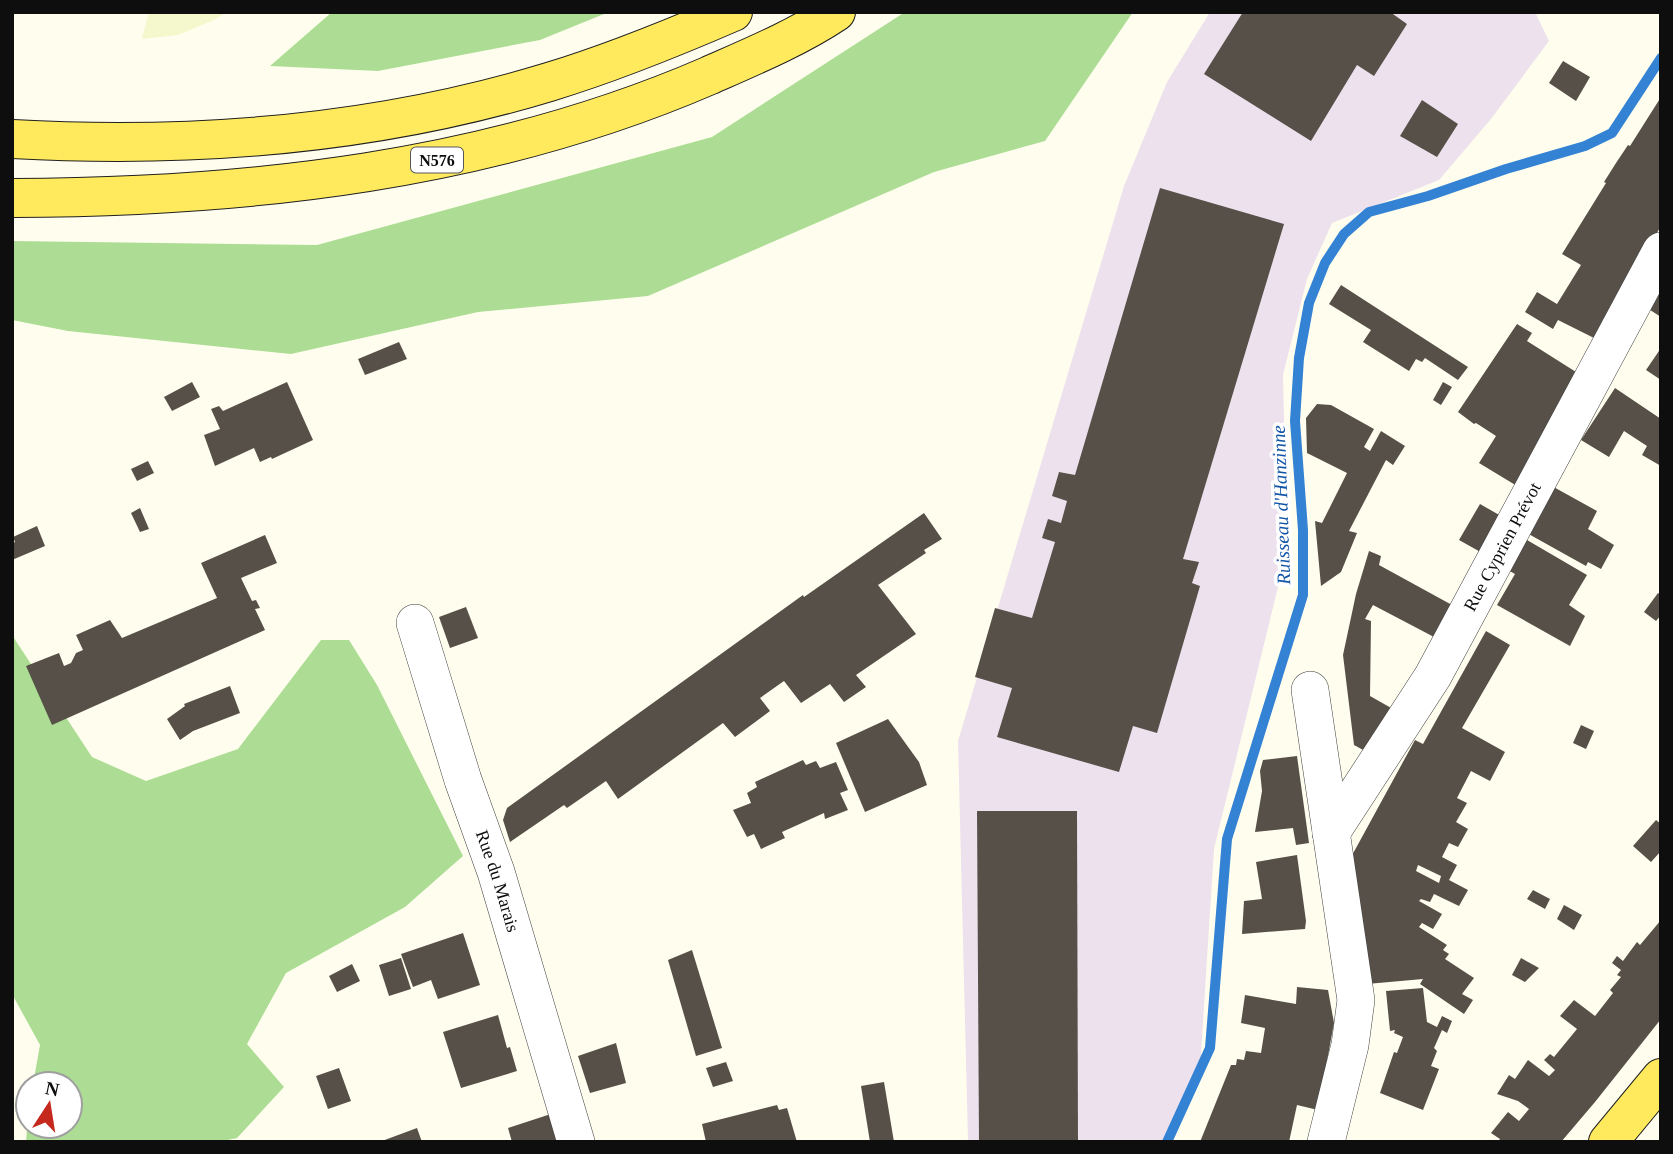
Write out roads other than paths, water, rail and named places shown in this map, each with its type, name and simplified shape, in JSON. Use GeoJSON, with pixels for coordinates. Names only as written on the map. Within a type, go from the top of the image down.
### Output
{"type":"FeatureCollection","features":[{"type":"Feature","properties":{"kind":"main road"},"geometry":{"type":"LineString","coordinates":[[12,139],[77,143],[163,143],[281,135],[378,122],[549,82],[645,50],[733,12]]}},
{"type":"Feature","properties":{"kind":"main road","name":"N576"},"geometry":{"type":"LineString","coordinates":[[12,198],[162,194],[260,187],[350,176],[489,149],[586,122],[657,98],[756,55],[836,12]]}},
{"type":"Feature","properties":{"kind":"main road"},"geometry":{"type":"LineString","coordinates":[[1608,1142],[1661,1078]]}},
{"type":"Feature","properties":{"kind":"street","name":"Rue Cyprien Prévot"},"geometry":{"type":"LineString","coordinates":[[1331,833],[1433,676],[1661,251]]}},
{"type":"Feature","properties":{"kind":"street","name":"Rue du Marais"},"geometry":{"type":"LineString","coordinates":[[415,623],[496,872],[576,1142]]}},
{"type":"Feature","properties":{"kind":"street"},"geometry":{"type":"LineString","coordinates":[[1310,690],[1356,1000],[1350,1045],[1326,1142]]}},
{"type":"Feature","properties":{"kind":"waterway","name":"Ruisseau d'Hanzinne"},"geometry":{"type":"LineString","coordinates":[[1167,1142],[1210,1048],[1227,839],[1303,595],[1303,530],[1295,421],[1299,358],[1309,303],[1325,263],[1344,234],[1369,212],[1585,146],[1612,133],[1661,58]]}}]}
